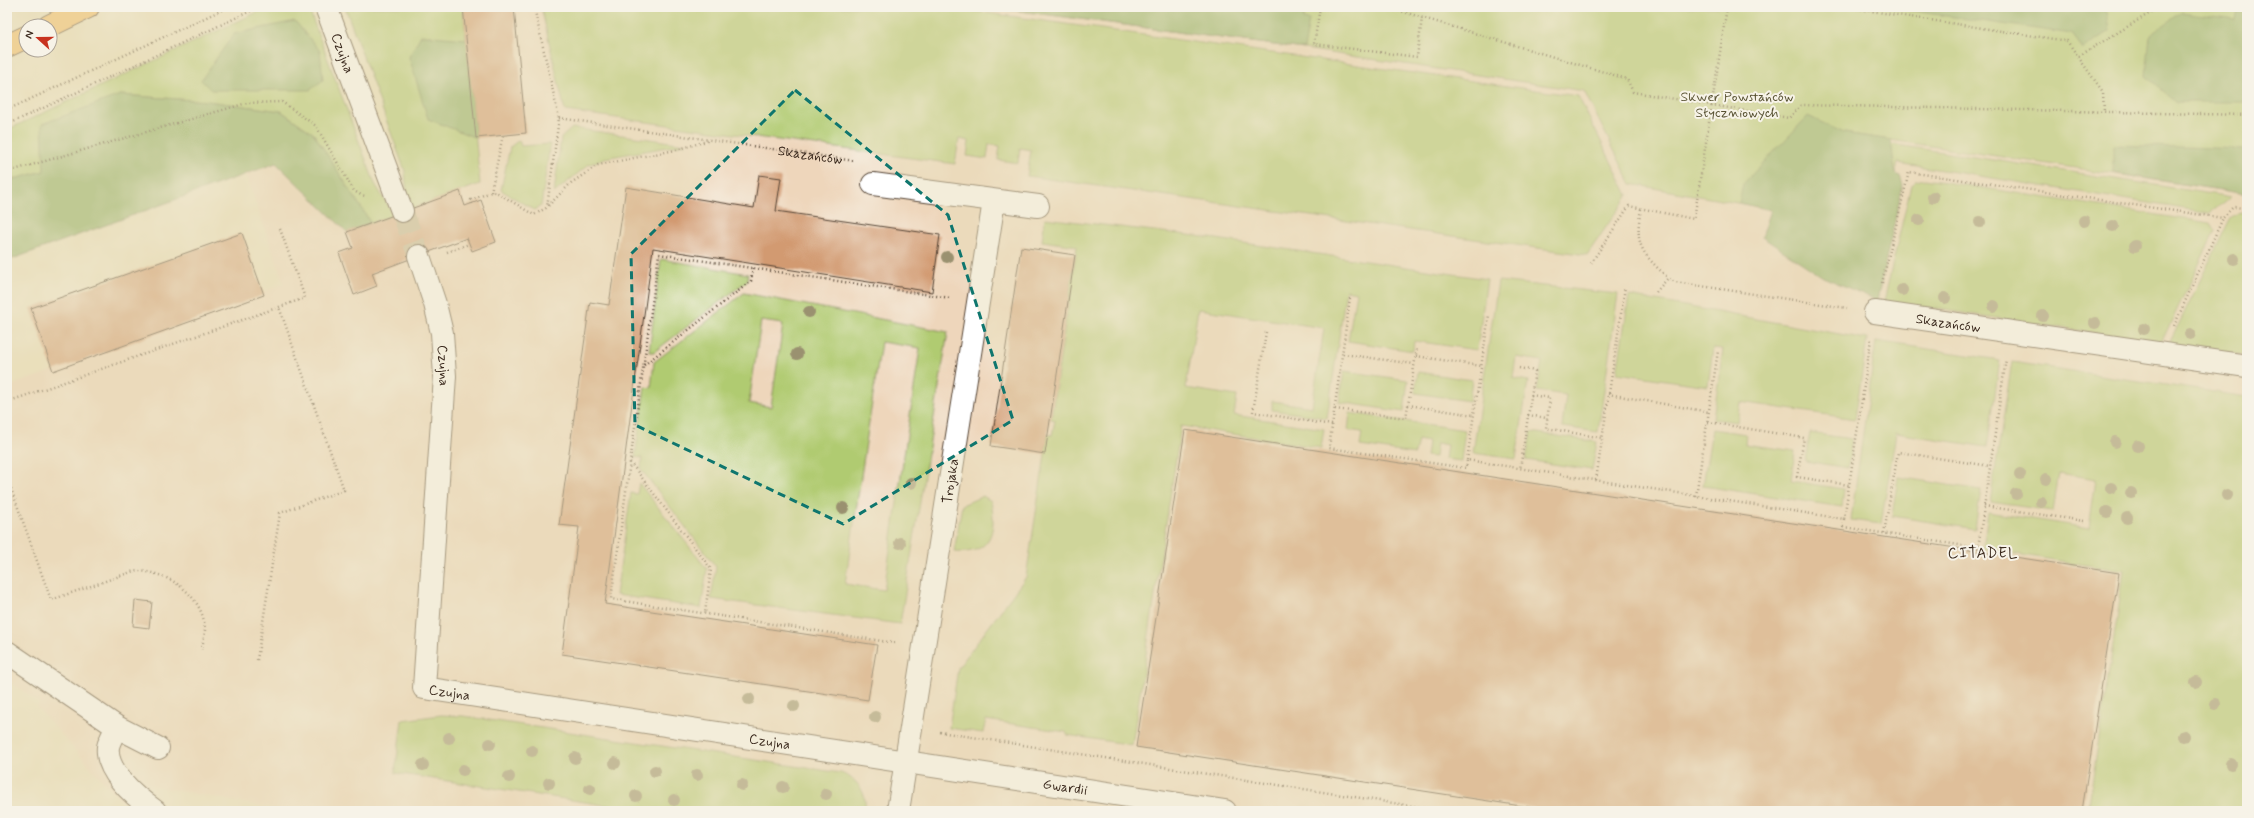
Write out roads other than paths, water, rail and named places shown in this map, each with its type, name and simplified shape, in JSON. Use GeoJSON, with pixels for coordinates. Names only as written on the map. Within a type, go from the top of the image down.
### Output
{"type":"FeatureCollection","features":[{"type":"Feature","properties":{"kind":"main road"},"geometry":{"type":"LineString","coordinates":[[58,22],[88,7]]}},
{"type":"Feature","properties":{"kind":"main road"},"geometry":{"type":"LineString","coordinates":[[7,46],[18,41]]}},
{"type":"Feature","properties":{"kind":"street","name":"Czujna"},"geometry":{"type":"LineString","coordinates":[[326,7],[402,212]]}},
{"type":"Feature","properties":{"kind":"street"},"geometry":{"type":"LineString","coordinates":[[873,184],[1038,206]]}},
{"type":"Feature","properties":{"kind":"street","name":"Trojaka"},"geometry":{"type":"LineString","coordinates":[[898,811],[994,201]]}},
{"type":"Feature","properties":{"kind":"street","name":"Czujna"},"geometry":{"type":"LineString","coordinates":[[419,256],[435,304],[442,333],[445,376],[424,688],[906,762]]}},
{"type":"Feature","properties":{"kind":"street","name":"Skazańców"},"geometry":{"type":"LineString","coordinates":[[1876,312],[2247,366]]}},
{"type":"Feature","properties":{"kind":"street"},"geometry":{"type":"LineString","coordinates":[[7,652],[117,727],[158,748]]}},
{"type":"Feature","properties":{"kind":"street"},"geometry":{"type":"LineString","coordinates":[[117,727],[108,747],[110,765],[136,798],[155,811]]}},
{"type":"Feature","properties":{"kind":"street","name":"Gwardii"},"geometry":{"type":"LineString","coordinates":[[906,762],[1225,811]]}},
{"type":"Feature","properties":{"kind":"tunnel"},"geometry":{"type":"LineString","coordinates":[[402,211],[419,256]]}},
{"type":"Feature","properties":{"kind":"district","name":"CITADEL"},"geometry":{"type":"Point","coordinates":[1983,553]}},
{"type":"Feature","properties":{"kind":"park label","name":"Skwer Powstańców Styczniowych"},"geometry":{"type":"Point","coordinates":[1737,104]}}]}
